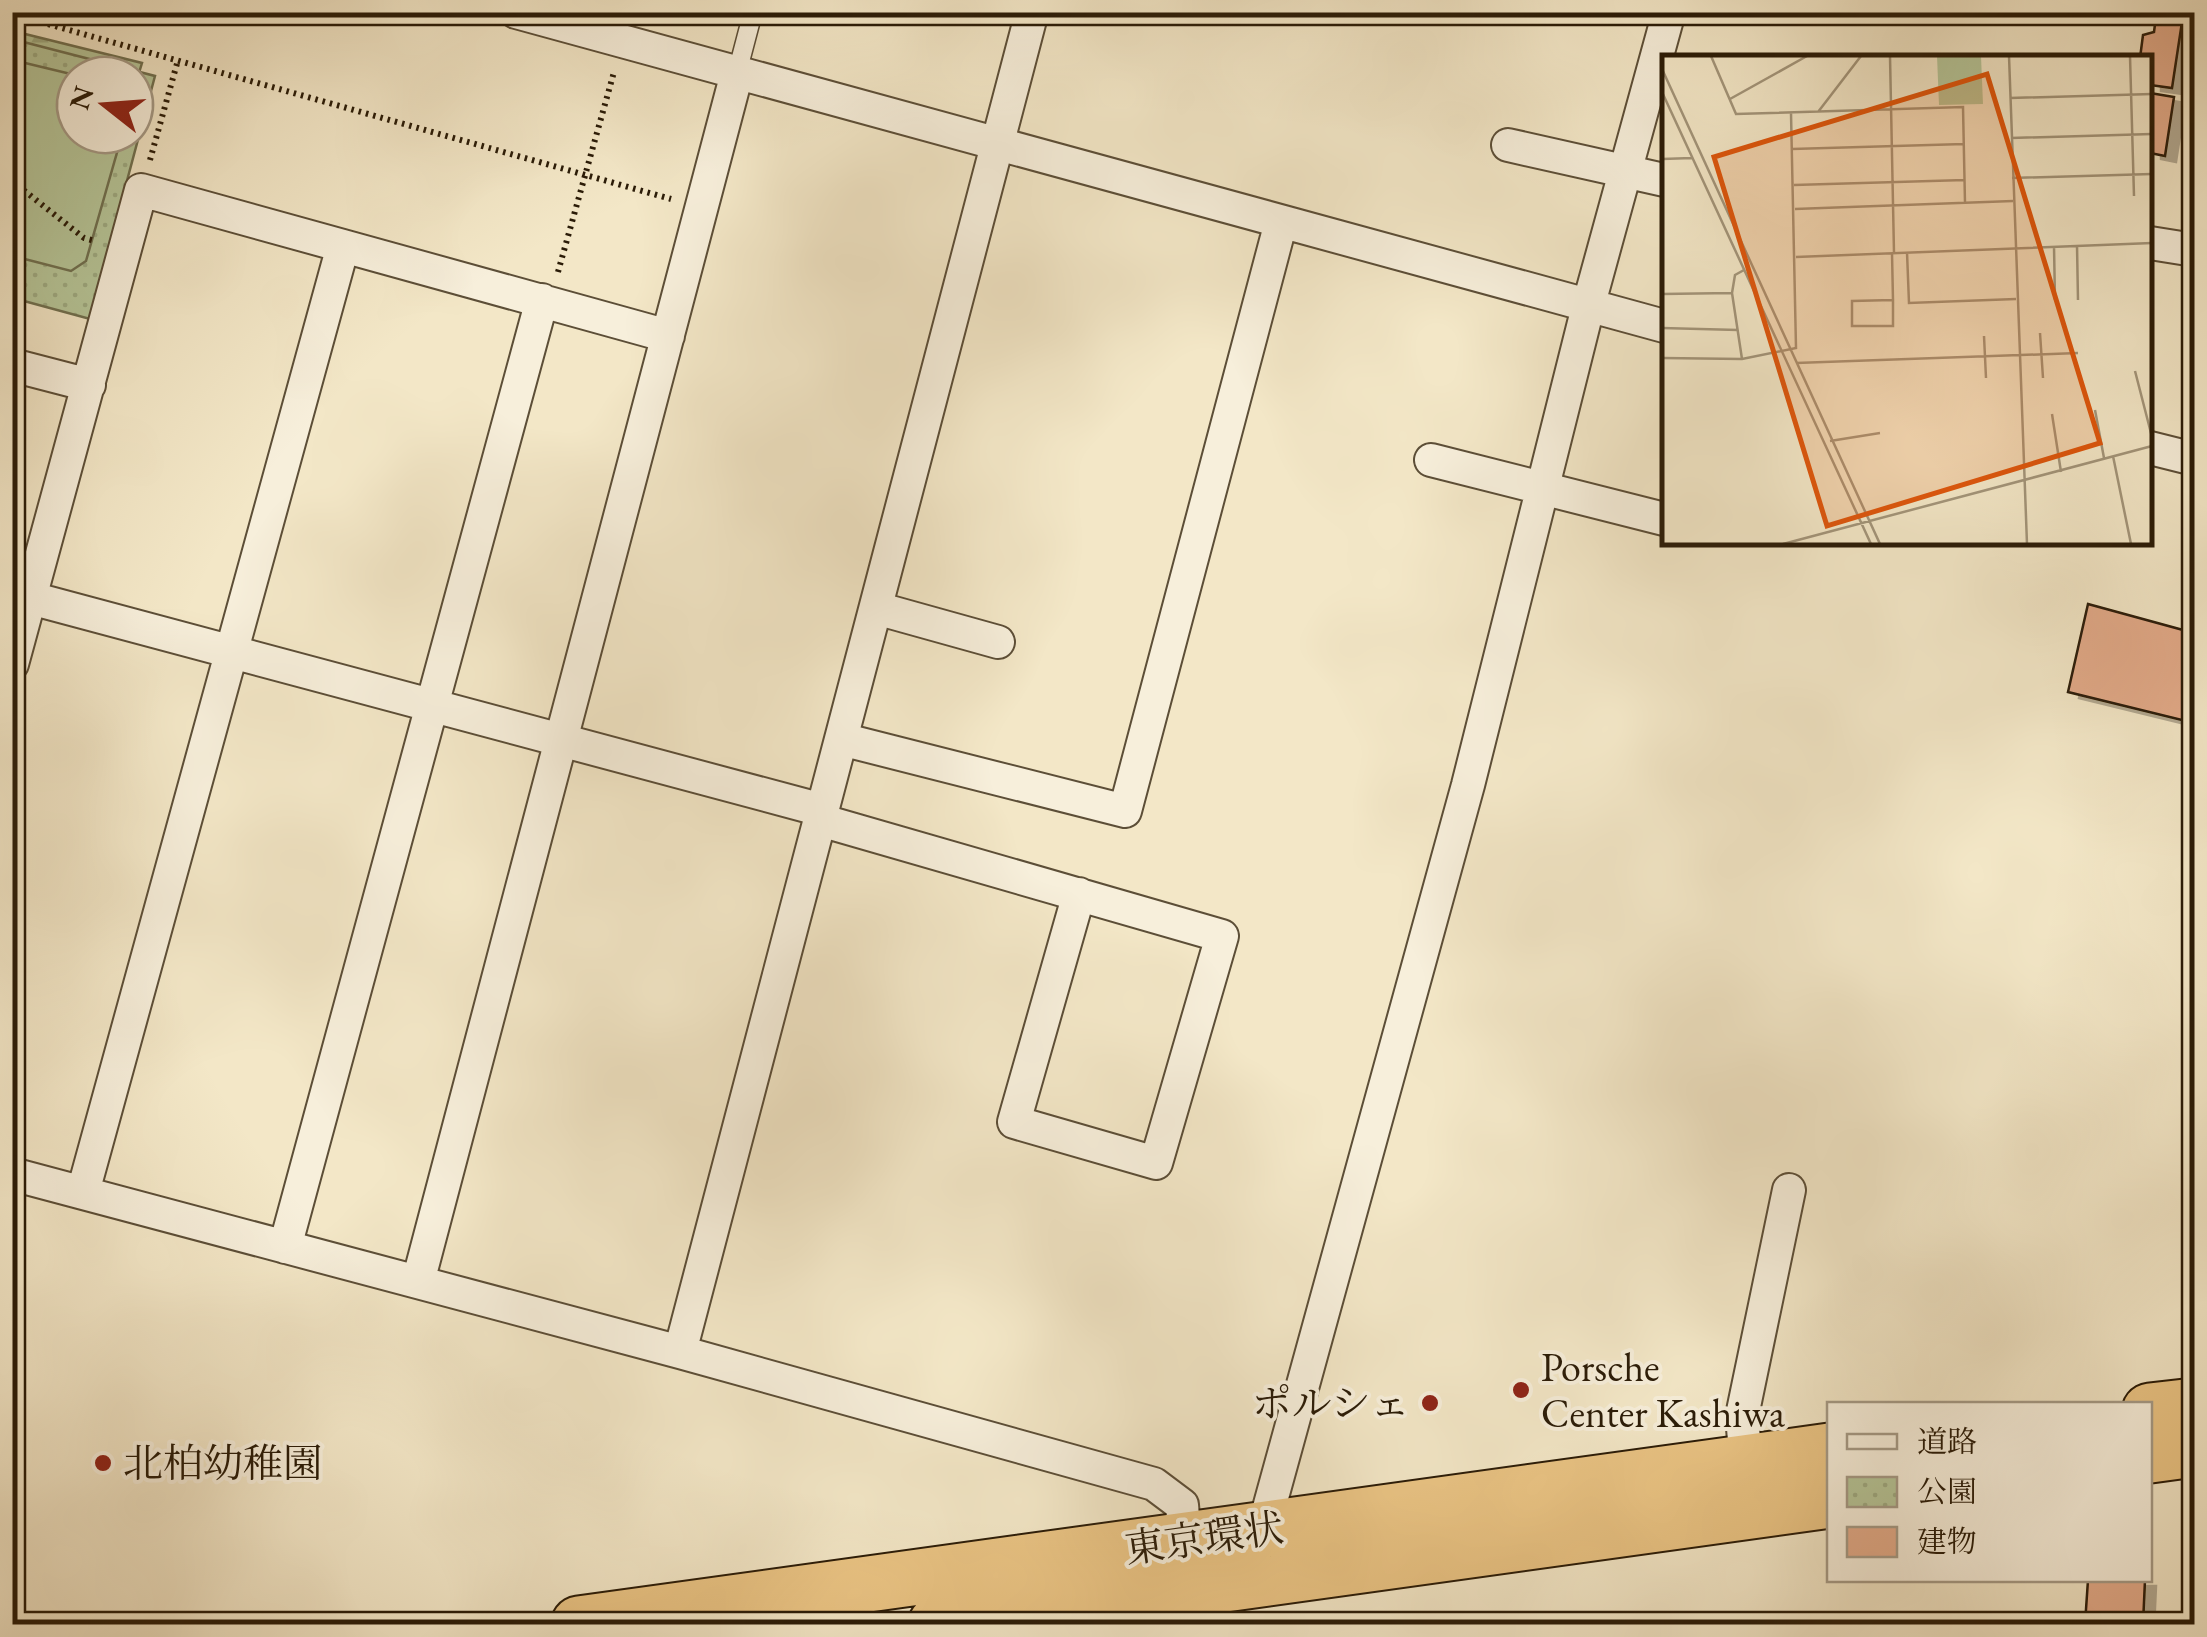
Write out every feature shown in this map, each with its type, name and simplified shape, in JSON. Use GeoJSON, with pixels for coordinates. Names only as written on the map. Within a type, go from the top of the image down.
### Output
{"type":"FeatureCollection","features":[{"type":"Feature","properties":{"kind":"highway"},"geometry":{"type":"LineString","coordinates":[[2152,1411],[2194,1406]]}},
{"type":"Feature","properties":{"kind":"highway"},"geometry":{"type":"LineString","coordinates":[[2152,1455],[2194,1449]]}},
{"type":"Feature","properties":{"kind":"highway","name":"東京環状"},"geometry":{"type":"LineString","coordinates":[[936,1624],[1748,1487],[1827,1452]]}},
{"type":"Feature","properties":{"kind":"highway","name":"東京環状"},"geometry":{"type":"LineString","coordinates":[[579,1624],[1180,1585],[1262,1530],[1748,1487],[1827,1500]]}},
{"type":"Feature","properties":{"kind":"street"},"geometry":{"type":"LineString","coordinates":[[516,12],[618,31],[736,73],[1662,325]]}},
{"type":"Feature","properties":{"kind":"street"},"geometry":{"type":"LineString","coordinates":[[680,1352],[1032,12]]}},
{"type":"Feature","properties":{"kind":"street"},"geometry":{"type":"LineString","coordinates":[[1262,1530],[1468,784],[1588,306],[1668,12]]}},
{"type":"Feature","properties":{"kind":"street"},"geometry":{"type":"LineString","coordinates":[[418,1282],[736,73]]}},
{"type":"Feature","properties":{"kind":"street"},"geometry":{"type":"LineString","coordinates":[[1508,144],[1662,180]]}},
{"type":"Feature","properties":{"kind":"street"},"geometry":{"type":"LineString","coordinates":[[12,664],[22,596],[90,385],[141,190],[668,336]]}},
{"type":"Feature","properties":{"kind":"street"},"geometry":{"type":"LineString","coordinates":[[841,739],[1125,812],[1281,222]]}},
{"type":"Feature","properties":{"kind":"street"},"geometry":{"type":"LineString","coordinates":[[2152,243],[2194,250]]}},
{"type":"Feature","properties":{"kind":"street"},"geometry":{"type":"LineString","coordinates":[[83,1192],[344,246]]}},
{"type":"Feature","properties":{"kind":"street"},"geometry":{"type":"LineString","coordinates":[[285,1246],[546,301]]}},
{"type":"Feature","properties":{"kind":"street"},"geometry":{"type":"LineString","coordinates":[[12,365],[90,385]]}},
{"type":"Feature","properties":{"kind":"street"},"geometry":{"type":"LineString","coordinates":[[2152,448],[2194,459]]}},
{"type":"Feature","properties":{"kind":"street"},"geometry":{"type":"LineString","coordinates":[[1432,460],[1662,519]]}},
{"type":"Feature","properties":{"kind":"street"},"geometry":{"type":"LineString","coordinates":[[22,596],[561,740],[1222,936],[1156,1162],[1014,1122],[1080,894]]}},
{"type":"Feature","properties":{"kind":"street"},"geometry":{"type":"LineString","coordinates":[[876,608],[998,642]]}},
{"type":"Feature","properties":{"kind":"street"},"geometry":{"type":"LineString","coordinates":[[12,1174],[680,1352],[1154,1484],[1182,1505],[1180,1585]]}},
{"type":"Feature","properties":{"kind":"street"},"geometry":{"type":"LineString","coordinates":[[1748,1487],[1742,1416],[1789,1190]]}},
{"type":"Feature","properties":{"kind":"lane"},"geometry":{"type":"LineString","coordinates":[[736,73],[753,12]]}},
{"type":"Feature","properties":{"kind":"path"},"geometry":{"type":"LineString","coordinates":[[12,14],[702,208]]}},
{"type":"Feature","properties":{"kind":"path"},"geometry":{"type":"LineString","coordinates":[[546,301],[586,175],[618,31]]}},
{"type":"Feature","properties":{"kind":"path"},"geometry":{"type":"LineString","coordinates":[[141,190],[178,60]]}},
{"type":"Feature","properties":{"kind":"path"},"geometry":{"type":"LineString","coordinates":[[12,181],[84,238],[126,250]]}},
{"type":"Feature","properties":{"kind":"green space"},"geometry":{"type":"Polygon","coordinates":[[[13,31],[110,55],[55,55],[55,64],[13,58],[13,31]]]}},
{"type":"Feature","properties":{"kind":"green space"},"geometry":{"type":"Polygon","coordinates":[[[12,39],[74,55],[55,55],[55,155],[134,155],[90,319],[13,298],[12,39]]]}},
{"type":"Feature","properties":{"kind":"green space"},"geometry":{"type":"Polygon","coordinates":[[[21,62],[55,70],[55,155],[116,155],[86,261],[71,271],[13,256],[12,78],[21,62]]]}},
{"type":"Feature","properties":{"kind":"building"},"geometry":{"type":"Polygon","coordinates":[[[2156,17],[2182,22],[2172,88],[2152,85],[2152,55],[2140,55],[2143,35],[2154,32],[2156,17]]]}},
{"type":"Feature","properties":{"kind":"building"},"geometry":{"type":"Polygon","coordinates":[[[2152,93],[2174,97],[2165,156],[2152,153],[2152,93]]]}},
{"type":"Feature","properties":{"kind":"building"},"geometry":{"type":"Polygon","coordinates":[[[2194,108],[2194,162],[2184,160],[2194,108]]]}},
{"type":"Feature","properties":{"kind":"building"},"geometry":{"type":"Polygon","coordinates":[[[2088,604],[2194,633],[2194,723],[2068,692],[2088,604]]]}},
{"type":"Feature","properties":{"kind":"building"},"geometry":{"type":"Polygon","coordinates":[[[2088,1582],[2145,1582],[2143,1624],[2085,1624],[2088,1582]]]}},
{"type":"Feature","properties":{"kind":"place","name":"Porsche Center Kashiwa"},"geometry":{"type":"Point","coordinates":[1521,1390]}},
{"type":"Feature","properties":{"kind":"place","name":"ポルシェ"},"geometry":{"type":"Point","coordinates":[1430,1403]}},
{"type":"Feature","properties":{"kind":"place","name":"北柏幼稚園"},"geometry":{"type":"Point","coordinates":[103,1463]}}]}
